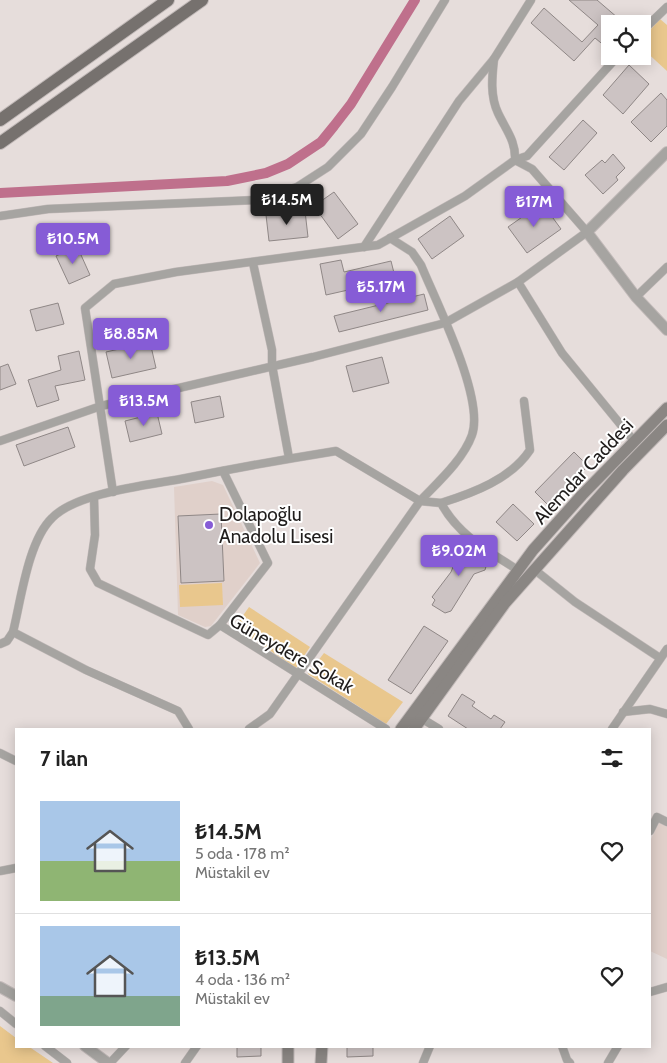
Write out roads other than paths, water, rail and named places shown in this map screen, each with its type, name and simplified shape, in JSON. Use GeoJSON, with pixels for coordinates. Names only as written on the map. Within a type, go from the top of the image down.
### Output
{"type":"FeatureCollection","features":[{"type":"Feature","properties":{"kind":"main road"},"geometry":{"type":"LineString","coordinates":[[0,120],[168,0]]}},
{"type":"Feature","properties":{"kind":"main road"},"geometry":{"type":"LineString","coordinates":[[0,143],[202,0]]}},
{"type":"Feature","properties":{"kind":"main road","name":"Alemdar Caddesi"},"geometry":{"type":"LineString","coordinates":[[402,728],[533,550],[582,495],[667,408]]}},
{"type":"Feature","properties":{"kind":"main road","name":"Alemdar Caddesi"},"geometry":{"type":"LineString","coordinates":[[415,728],[505,603],[623,470],[667,425]]}},
{"type":"Feature","properties":{"kind":"main road"},"geometry":{"type":"LineString","coordinates":[[288,1048],[288,1063]]}},
{"type":"Feature","properties":{"kind":"main road"},"geometry":{"type":"LineString","coordinates":[[321,1063],[322,1048]]}},
{"type":"Feature","properties":{"kind":"street"},"geometry":{"type":"LineString","coordinates":[[0,216],[48,209],[256,200],[297,188],[328,167],[361,134],[445,0]]}},
{"type":"Feature","properties":{"kind":"street"},"geometry":{"type":"LineString","coordinates":[[364,247],[459,101],[494,59],[531,0]]}},
{"type":"Feature","properties":{"kind":"street"},"geometry":{"type":"LineString","coordinates":[[651,22],[667,7]]}},
{"type":"Feature","properties":{"kind":"street"},"geometry":{"type":"LineString","coordinates":[[494,59],[492,87],[497,112],[516,147],[515,160]]}},
{"type":"Feature","properties":{"kind":"street"},"geometry":{"type":"LineString","coordinates":[[113,492],[85,308],[89,303],[114,284],[176,272],[253,263],[378,244],[466,196],[515,160],[527,156],[610,65]]}},
{"type":"Feature","properties":{"kind":"street"},"geometry":{"type":"LineString","coordinates":[[0,441],[101,406],[445,322],[518,282],[587,232],[667,152]]}},
{"type":"Feature","properties":{"kind":"street"},"geometry":{"type":"LineString","coordinates":[[515,160],[532,169],[587,232],[636,297],[667,330]]}},
{"type":"Feature","properties":{"kind":"street"},"geometry":{"type":"LineString","coordinates":[[250,728],[270,714],[420,501],[455,463],[471,436],[475,421],[466,374],[445,322],[421,265],[412,252],[390,238]]}},
{"type":"Feature","properties":{"kind":"street"},"geometry":{"type":"LineString","coordinates":[[253,263],[272,350],[272,365],[289,458]]}},
{"type":"Feature","properties":{"kind":"street"},"geometry":{"type":"LineString","coordinates":[[636,297],[667,267]]}},
{"type":"Feature","properties":{"kind":"street"},"geometry":{"type":"LineString","coordinates":[[518,282],[562,353],[634,441]]}},
{"type":"Feature","properties":{"kind":"street"},"geometry":{"type":"LineString","coordinates":[[0,644],[7,641],[13,632],[29,565],[45,526],[63,509],[113,492],[289,458],[336,451],[420,501],[441,503],[462,497],[503,477],[525,458],[530,450],[524,401]]}},
{"type":"Feature","properties":{"kind":"street"},"geometry":{"type":"LineString","coordinates":[[220,625],[268,563],[223,471]]}},
{"type":"Feature","properties":{"kind":"street","name":"Güneydere Sokak"},"geometry":{"type":"LineString","coordinates":[[94,498],[95,535],[90,569],[98,583],[208,635],[220,625],[384,728]]}},
{"type":"Feature","properties":{"kind":"street"},"geometry":{"type":"LineString","coordinates":[[441,503],[449,519],[468,537],[518,570]]}},
{"type":"Feature","properties":{"kind":"street"},"geometry":{"type":"LineString","coordinates":[[535,570],[576,602],[660,658]]}},
{"type":"Feature","properties":{"kind":"street"},"geometry":{"type":"LineString","coordinates":[[13,632],[86,670],[178,712],[188,728]]}},
{"type":"Feature","properties":{"kind":"street"},"geometry":{"type":"LineString","coordinates":[[613,728],[667,649]]}},
{"type":"Feature","properties":{"kind":"street"},"geometry":{"type":"LineString","coordinates":[[623,712],[650,709],[667,714]]}},
{"type":"Feature","properties":{"kind":"street"},"geometry":{"type":"LineString","coordinates":[[421,718],[438,728]]}},
{"type":"Feature","properties":{"kind":"street"},"geometry":{"type":"LineString","coordinates":[[0,753],[15,760]]}},
{"type":"Feature","properties":{"kind":"street"},"geometry":{"type":"LineString","coordinates":[[651,829],[657,817],[667,822]]}},
{"type":"Feature","properties":{"kind":"street"},"geometry":{"type":"LineString","coordinates":[[0,871],[15,868]]}},
{"type":"Feature","properties":{"kind":"street"},"geometry":{"type":"LineString","coordinates":[[0,987],[15,995]]}},
{"type":"Feature","properties":{"kind":"street"},"geometry":{"type":"LineString","coordinates":[[651,992],[667,987]]}},
{"type":"Feature","properties":{"kind":"street"},"geometry":{"type":"LineString","coordinates":[[0,1011],[15,1023]]}},
{"type":"Feature","properties":{"kind":"street"},"geometry":{"type":"LineString","coordinates":[[48,1048],[67,1063]]}},
{"type":"Feature","properties":{"kind":"street"},"geometry":{"type":"LineString","coordinates":[[88,1048],[109,1063],[124,1048]]}},
{"type":"Feature","properties":{"kind":"street"},"geometry":{"type":"LineString","coordinates":[[185,1063],[196,1048]]}},
{"type":"Feature","properties":{"kind":"street"},"geometry":{"type":"LineString","coordinates":[[422,1063],[429,1048]]}},
{"type":"Feature","properties":{"kind":"street"},"geometry":{"type":"LineString","coordinates":[[563,1048],[567,1062]]}},
{"type":"Feature","properties":{"kind":"street"},"geometry":{"type":"LineString","coordinates":[[608,1063],[617,1048]]}},
{"type":"Feature","properties":{"kind":"waterway"},"geometry":{"type":"LineString","coordinates":[[0,193],[227,181],[266,173],[288,164],[321,142],[334,126],[351,104],[415,0]]}},
{"type":"Feature","properties":{"kind":"place","name":"Dolapoğlu Anadolu Lisesi"},"geometry":{"type":"Point","coordinates":[209,525]}}]}
